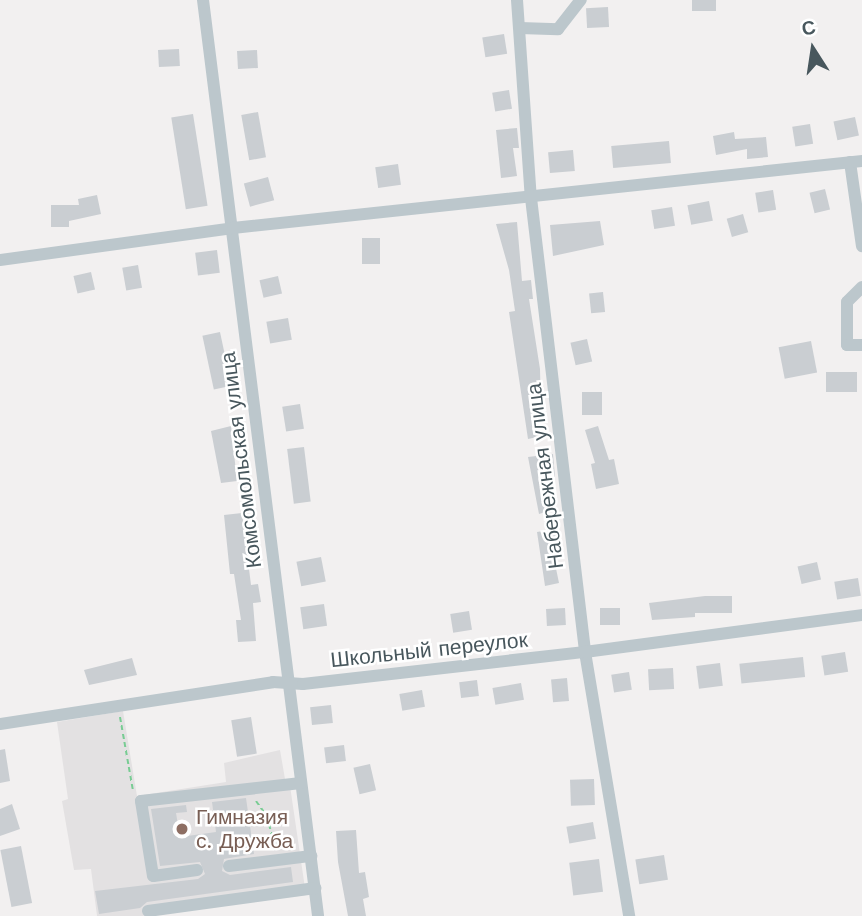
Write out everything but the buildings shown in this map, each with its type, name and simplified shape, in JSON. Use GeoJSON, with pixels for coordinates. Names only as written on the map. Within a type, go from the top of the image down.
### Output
{"type":"FeatureCollection","features":[{"type":"Feature","properties":{"kind":"street","name":"Комсомольская улица"},"geometry":{"type":"LineString","coordinates":[[203,0],[318,916]]}},
{"type":"Feature","properties":{"kind":"street","name":"Набережная улица"},"geometry":{"type":"LineString","coordinates":[[517,0],[531,198],[585,652],[629,916]]}},
{"type":"Feature","properties":{"kind":"street"},"geometry":{"type":"LineString","coordinates":[[520,28],[558,29],[581,0]]}},
{"type":"Feature","properties":{"kind":"street"},"geometry":{"type":"LineString","coordinates":[[0,260],[233,228],[856,162],[862,246]]}},
{"type":"Feature","properties":{"kind":"street"},"geometry":{"type":"LineString","coordinates":[[862,287],[847,302],[847,345],[862,345]]}},
{"type":"Feature","properties":{"kind":"street","name":"Школьный переулок"},"geometry":{"type":"LineString","coordinates":[[0,724],[288,683],[585,652],[862,615]]}},
{"type":"Feature","properties":{"kind":"street"},"geometry":{"type":"LineString","coordinates":[[197,870],[153,876],[142,800],[301,783]]}},
{"type":"Feature","properties":{"kind":"street"},"geometry":{"type":"LineString","coordinates":[[229,866],[311,856]]}},
{"type":"Feature","properties":{"kind":"street"},"geometry":{"type":"LineString","coordinates":[[149,911],[315,888]]}},
{"type":"Feature","properties":{"kind":"path"},"geometry":{"type":"LineString","coordinates":[[120,711],[134,801],[142,800]]}},
{"type":"Feature","properties":{"kind":"path"},"geometry":{"type":"LineString","coordinates":[[250,787],[267,816],[278,860]]}},
{"type":"Feature","properties":{"kind":"path"},"geometry":{"type":"LineString","coordinates":[[197,794],[201,826]]}},
{"type":"Feature","properties":{"kind":"shaded area","name":"Гимназия с. Дружба"},"geometry":{"type":"Polygon","coordinates":[[[123,711],[137,796],[226,782],[224,763],[280,750],[285,779],[289,779],[306,895],[146,916],[97,916],[91,869],[74,870],[62,801],[68,799],[57,722],[123,711]]]}},
{"type":"Feature","properties":{"kind":"place","name":"Гимназия с. Дружба"},"geometry":{"type":"Point","coordinates":[182,829]}}]}
